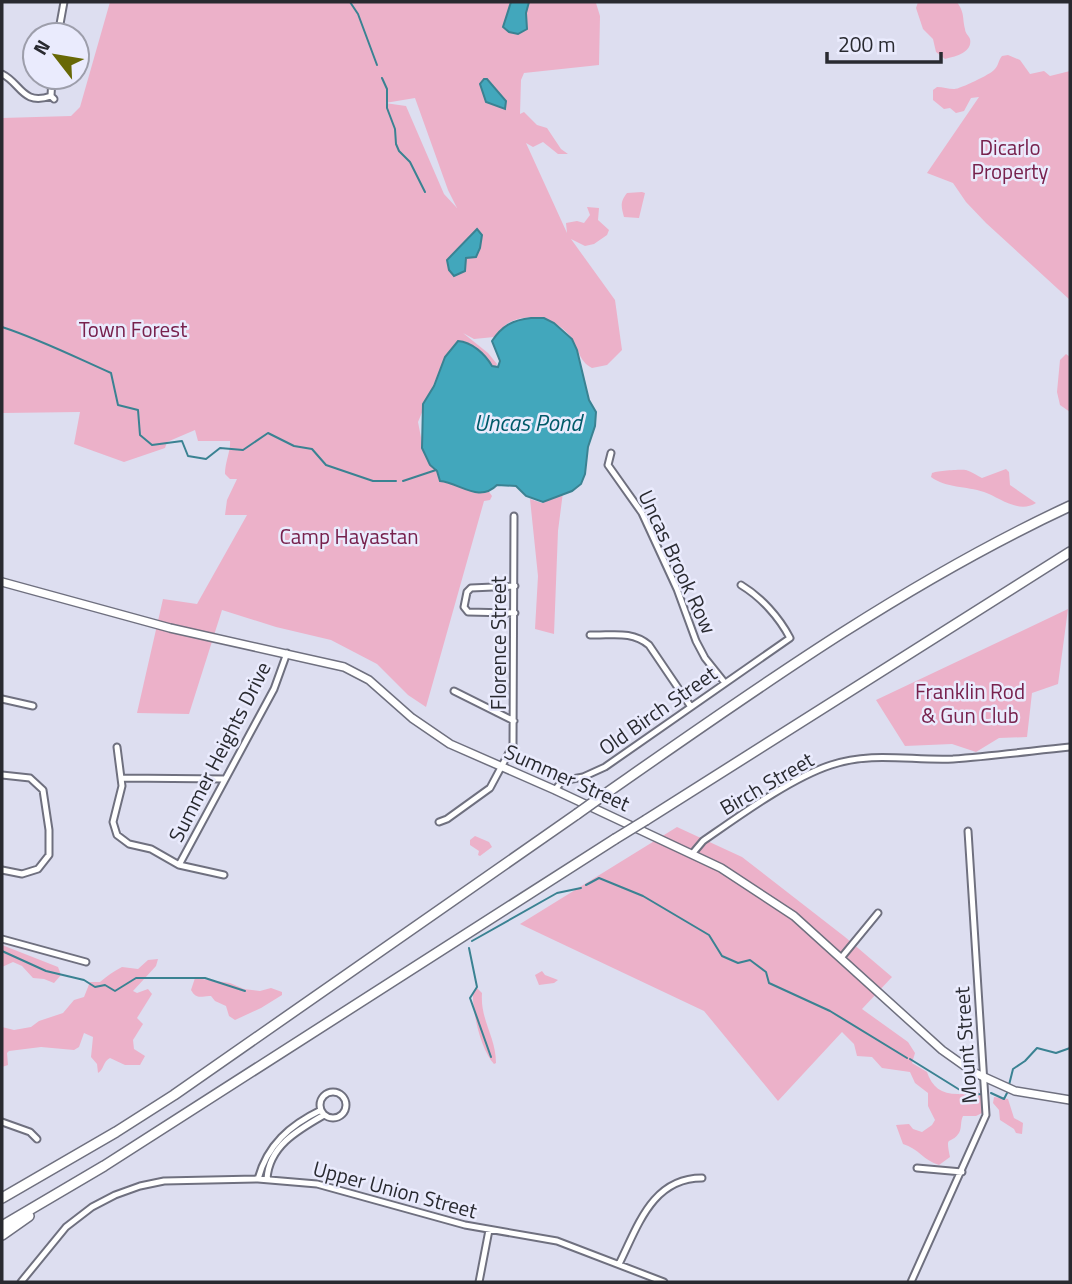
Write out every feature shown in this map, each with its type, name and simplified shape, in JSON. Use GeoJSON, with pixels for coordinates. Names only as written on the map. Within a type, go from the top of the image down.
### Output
{"type":"FeatureCollection","features":[{"type":"Feature","properties":{"kind":"highway"},"geometry":{"type":"LineString","coordinates":[[2,1197],[116,1132],[174,1095],[832,640],[961,563],[1070,506]]}},
{"type":"Feature","properties":{"kind":"highway"},"geometry":{"type":"LineString","coordinates":[[2,1226],[67,1188],[1070,552]]}},
{"type":"Feature","properties":{"kind":"highway"},"geometry":{"type":"LineString","coordinates":[[2,1235],[67,1188]]}},
{"type":"Feature","properties":{"kind":"main road","name":"Summer Street"},"geometry":{"type":"LineString","coordinates":[[2,582],[195,635],[327,662],[356,673],[376,685],[434,735],[457,749],[555,790],[721,868],[782,907],[943,1050],[985,1079],[1015,1091],[1070,1100]]}},
{"type":"Feature","properties":{"kind":"street"},"geometry":{"type":"LineString","coordinates":[[60,21],[63,2]]}},
{"type":"Feature","properties":{"kind":"street"},"geometry":{"type":"LineString","coordinates":[[2,74],[21,91]]}},
{"type":"Feature","properties":{"kind":"street"},"geometry":{"type":"LineString","coordinates":[[21,91],[35,98],[52,98],[52,91]]}},
{"type":"Feature","properties":{"kind":"street","name":"Uncas Brook Row"},"geometry":{"type":"LineString","coordinates":[[611,453],[608,465],[642,513],[677,589],[695,641],[725,683]]}},
{"type":"Feature","properties":{"kind":"street","name":"Florence Street"},"geometry":{"type":"LineString","coordinates":[[503,768],[513,745],[514,516]]}},
{"type":"Feature","properties":{"kind":"street","name":"Old Birch Street"},"geometry":{"type":"LineString","coordinates":[[555,790],[562,781],[583,777],[605,768],[790,638],[756,595],[741,585]]}},
{"type":"Feature","properties":{"kind":"street"},"geometry":{"type":"LineString","coordinates":[[514,586],[471,588],[467,592],[465,611],[515,613]]}},
{"type":"Feature","properties":{"kind":"street"},"geometry":{"type":"LineString","coordinates":[[590,635],[626,634],[643,640],[691,707]]}},
{"type":"Feature","properties":{"kind":"street","name":"Summer Heights Drive"},"geometry":{"type":"LineString","coordinates":[[179,865],[274,689],[287,653]]}},
{"type":"Feature","properties":{"kind":"street"},"geometry":{"type":"LineString","coordinates":[[454,691],[514,721]]}},
{"type":"Feature","properties":{"kind":"street"},"geometry":{"type":"LineString","coordinates":[[2,699],[33,706]]}},
{"type":"Feature","properties":{"kind":"street"},"geometry":{"type":"LineString","coordinates":[[117,747],[121,778],[121,794],[113,822],[117,835],[129,844],[151,849],[179,865],[224,874]]}},
{"type":"Feature","properties":{"kind":"street","name":"Birch Street"},"geometry":{"type":"LineString","coordinates":[[692,854],[708,838],[816,770],[858,759],[952,759],[1070,747]]}},
{"type":"Feature","properties":{"kind":"street"},"geometry":{"type":"LineString","coordinates":[[439,822],[484,794],[503,768]]}},
{"type":"Feature","properties":{"kind":"street"},"geometry":{"type":"LineString","coordinates":[[2,775],[30,778],[43,790],[50,830],[49,855],[38,869],[22,874],[2,870]]}},
{"type":"Feature","properties":{"kind":"street"},"geometry":{"type":"LineString","coordinates":[[121,778],[225,779]]}},
{"type":"Feature","properties":{"kind":"street","name":"Mount Street"},"geometry":{"type":"LineString","coordinates":[[911,1282],[985,1121],[987,1108],[968,831]]}},
{"type":"Feature","properties":{"kind":"street"},"geometry":{"type":"LineString","coordinates":[[841,958],[878,913]]}},
{"type":"Feature","properties":{"kind":"street"},"geometry":{"type":"LineString","coordinates":[[2,939],[86,962]]}},
{"type":"Feature","properties":{"kind":"street"},"geometry":{"type":"LineString","coordinates":[[328,1094],[338,1094],[344,1099],[345,1109],[341,1116],[333,1118],[322,1112],[322,1099],[328,1094]]}},
{"type":"Feature","properties":{"kind":"street"},"geometry":{"type":"LineString","coordinates":[[258,1179],[268,1151],[279,1137],[322,1112]]}},
{"type":"Feature","properties":{"kind":"street"},"geometry":{"type":"LineString","coordinates":[[267,1179],[272,1158],[284,1143],[322,1112]]}},
{"type":"Feature","properties":{"kind":"street"},"geometry":{"type":"LineString","coordinates":[[2,1122],[30,1132],[37,1139]]}},
{"type":"Feature","properties":{"kind":"street"},"geometry":{"type":"LineString","coordinates":[[917,1168],[962,1172]]}},
{"type":"Feature","properties":{"kind":"street"},"geometry":{"type":"LineString","coordinates":[[619,1264],[647,1208],[657,1195],[687,1178],[702,1178]]}},
{"type":"Feature","properties":{"kind":"street","name":"Upper Union Street"},"geometry":{"type":"LineString","coordinates":[[21,1282],[66,1227],[92,1207],[115,1195],[140,1186],[175,1180],[258,1179],[301,1181],[329,1186],[489,1230],[557,1241],[664,1282]]}},
{"type":"Feature","properties":{"kind":"street"},"geometry":{"type":"LineString","coordinates":[[479,1282],[489,1230]]}},
{"type":"Feature","properties":{"kind":"street"},"geometry":{"type":"LineString","coordinates":[[645,1282],[648,1275]]}},
{"type":"Feature","properties":{"kind":"green space"},"geometry":{"type":"Polygon","coordinates":[[[110,2],[596,3],[600,16],[599,65],[524,73],[521,80],[520,114],[524,112],[537,125],[547,128],[561,149],[568,154],[558,154],[543,142],[533,147],[526,143],[567,233],[566,223],[584,223],[590,215],[587,207],[599,208],[598,220],[609,230],[607,235],[594,244],[585,246],[571,239],[615,300],[622,350],[607,365],[592,368],[581,358],[565,330],[551,321],[526,318],[510,322],[494,337],[474,339],[463,333],[488,353],[497,364],[494,370],[454,346],[445,357],[418,422],[424,453],[437,471],[439,481],[468,489],[487,489],[492,496],[490,500],[484,501],[426,707],[408,695],[377,664],[331,640],[222,610],[189,714],[137,713],[163,599],[197,604],[247,515],[225,515],[227,500],[237,479],[230,479],[225,474],[230,441],[198,441],[195,430],[167,442],[165,448],[124,462],[74,444],[80,412],[2,413],[2,118],[71,116],[80,107],[85,91],[91,91],[91,68],[110,2]],[[415,98],[385,103],[406,106],[444,194],[457,208],[415,98]]]}},
{"type":"Feature","properties":{"kind":"green space"},"geometry":{"type":"Polygon","coordinates":[[[918,2],[957,2],[970,39],[969,48],[945,59],[936,52],[933,39],[923,29],[916,8],[918,2]]]}},
{"type":"Feature","properties":{"kind":"green space","name":"Dicarlo Property"},"geometry":{"type":"Polygon","coordinates":[[[1008,55],[1020,60],[1030,74],[1044,71],[1050,76],[1070,71],[1070,300],[986,223],[953,183],[927,173],[979,97],[971,98],[964,111],[956,113],[950,108],[944,109],[933,100],[933,90],[937,87],[957,89],[992,72],[1002,56],[1008,55]]]}},
{"type":"Feature","properties":{"kind":"green space"},"geometry":{"type":"Polygon","coordinates":[[[627,193],[645,193],[639,218],[624,217],[622,204],[627,193]]]}},
{"type":"Feature","properties":{"kind":"green space"},"geometry":{"type":"Polygon","coordinates":[[[1066,354],[1070,357],[1070,412],[1060,405],[1057,392],[1060,360],[1066,354]]]}},
{"type":"Feature","properties":{"kind":"green space"},"geometry":{"type":"Polygon","coordinates":[[[1006,469],[1009,472],[1010,485],[1036,503],[1016,506],[984,492],[950,485],[931,477],[934,472],[963,470],[982,478],[1006,469]]]}},
{"type":"Feature","properties":{"kind":"green space"},"geometry":{"type":"Polygon","coordinates":[[[563,492],[558,531],[554,634],[535,629],[538,576],[530,499],[542,503],[563,492]]]}},
{"type":"Feature","properties":{"kind":"green space","name":"Franklin Rod & Gun Club"},"geometry":{"type":"Polygon","coordinates":[[[1068,609],[1058,684],[1032,693],[1027,737],[999,738],[976,752],[952,744],[905,746],[876,700],[1068,609]]]}},
{"type":"Feature","properties":{"kind":"green space"},"geometry":{"type":"Polygon","coordinates":[[[677,827],[742,857],[892,977],[862,1009],[908,1042],[915,1053],[912,1063],[927,1072],[938,1089],[960,1094],[974,1089],[985,1097],[982,1113],[963,1116],[959,1133],[948,1142],[950,1157],[939,1165],[903,1144],[896,1125],[909,1124],[913,1129],[922,1132],[935,1120],[928,1106],[928,1093],[915,1083],[910,1072],[882,1068],[872,1057],[857,1056],[854,1044],[842,1032],[778,1101],[704,1011],[520,924],[677,827]]]}},
{"type":"Feature","properties":{"kind":"green space"},"geometry":{"type":"Polygon","coordinates":[[[475,836],[489,842],[492,847],[480,856],[479,851],[470,845],[470,840],[475,836]]]}},
{"type":"Feature","properties":{"kind":"green space"},"geometry":{"type":"Polygon","coordinates":[[[2,945],[58,967],[61,975],[54,983],[33,978],[22,966],[13,962],[2,967],[2,945]]]}},
{"type":"Feature","properties":{"kind":"green space"},"geometry":{"type":"Polygon","coordinates":[[[158,959],[156,966],[133,991],[137,993],[148,989],[152,994],[137,1018],[143,1024],[133,1040],[134,1049],[145,1056],[140,1065],[125,1065],[110,1058],[98,1073],[97,1064],[91,1057],[93,1037],[84,1033],[79,1047],[74,1050],[41,1047],[9,1051],[8,1065],[2,1067],[2,1027],[14,1030],[31,1027],[39,1021],[63,1013],[74,1000],[84,997],[90,982],[100,982],[122,967],[138,969],[148,960],[158,959]]]}},
{"type":"Feature","properties":{"kind":"green space"},"geometry":{"type":"Polygon","coordinates":[[[542,971],[558,980],[539,985],[535,975],[542,971]]]}},
{"type":"Feature","properties":{"kind":"green space"},"geometry":{"type":"Polygon","coordinates":[[[195,978],[230,983],[244,989],[260,991],[271,988],[282,992],[282,995],[235,1020],[229,1016],[226,1006],[211,996],[198,996],[193,993],[191,990],[195,978]]]}},
{"type":"Feature","properties":{"kind":"green space"},"geometry":{"type":"Polygon","coordinates":[[[477,988],[482,993],[483,1012],[494,1045],[494,1064],[485,1050],[476,1020],[473,993],[477,988]]]}},
{"type":"Feature","properties":{"kind":"green space"},"geometry":{"type":"Polygon","coordinates":[[[994,1097],[1008,1099],[1014,1118],[1023,1123],[1022,1134],[1016,1133],[1000,1120],[999,1110],[993,1103],[994,1097]]]}},
{"type":"Feature","properties":{"kind":"water"},"geometry":{"type":"Polygon","coordinates":[[[511,2],[529,2],[526,13],[527,29],[518,34],[503,27],[511,2]]]}},
{"type":"Feature","properties":{"kind":"water"},"geometry":{"type":"Polygon","coordinates":[[[487,79],[506,101],[505,109],[486,102],[480,84],[487,79]]]}},
{"type":"Feature","properties":{"kind":"water"},"geometry":{"type":"Polygon","coordinates":[[[477,229],[482,235],[476,257],[466,258],[465,271],[454,276],[449,270],[447,260],[477,229]]]}},
{"type":"Feature","properties":{"kind":"water","name":"Uncas Pond"},"geometry":{"type":"Polygon","coordinates":[[[531,318],[544,318],[554,323],[572,339],[589,400],[596,412],[581,484],[572,491],[543,502],[526,496],[516,486],[497,485],[490,490],[476,492],[440,481],[437,471],[430,465],[422,448],[423,404],[434,386],[445,357],[458,341],[478,349],[492,366],[498,367],[500,361],[492,341],[508,325],[531,318]]]}},
{"type":"Feature","properties":{"kind":"waterway"},"geometry":{"type":"LineString","coordinates":[[350,2],[358,14],[377,65]]}},
{"type":"Feature","properties":{"kind":"waterway"},"geometry":{"type":"LineString","coordinates":[[382,78],[387,89],[387,108],[395,129],[396,144],[410,162],[425,192]]}},
{"type":"Feature","properties":{"kind":"waterway"},"geometry":{"type":"LineString","coordinates":[[2,327],[111,373],[118,405],[138,410],[140,435],[152,445],[182,441],[188,456],[206,459],[220,448],[243,450],[268,433],[294,446],[312,449],[326,465],[373,481],[396,481]]}},
{"type":"Feature","properties":{"kind":"waterway"},"geometry":{"type":"LineString","coordinates":[[403,481],[436,470]]}},
{"type":"Feature","properties":{"kind":"waterway"},"geometry":{"type":"LineString","coordinates":[[586,885],[599,878],[643,896],[709,935],[722,956],[738,963],[750,960],[766,972],[769,983],[830,1011],[907,1058]]}},
{"type":"Feature","properties":{"kind":"waterway"},"geometry":{"type":"LineString","coordinates":[[472,941],[557,893],[581,888]]}},
{"type":"Feature","properties":{"kind":"waterway"},"geometry":{"type":"LineString","coordinates":[[469,948],[477,987],[470,998],[491,1057]]}},
{"type":"Feature","properties":{"kind":"waterway"},"geometry":{"type":"LineString","coordinates":[[2,951],[46,971],[84,980],[95,987],[105,985],[115,991],[136,978],[205,978],[245,991]]}},
{"type":"Feature","properties":{"kind":"waterway"},"geometry":{"type":"LineString","coordinates":[[1009,1085],[1013,1069],[1037,1048],[1056,1053],[1070,1048]]}},
{"type":"Feature","properties":{"kind":"waterway"},"geometry":{"type":"LineString","coordinates":[[910,1059],[968,1095],[983,1094]]}},
{"type":"Feature","properties":{"kind":"waterway"},"geometry":{"type":"LineString","coordinates":[[991,1093],[1004,1099],[1007,1093]]}},
{"type":"Feature","properties":{"kind":"park label","name":"Town Forest"},"geometry":{"type":"Point","coordinates":[133,330]}},
{"type":"Feature","properties":{"kind":"park label","name":"Camp Hayastan"},"geometry":{"type":"Point","coordinates":[349,537]}}]}
